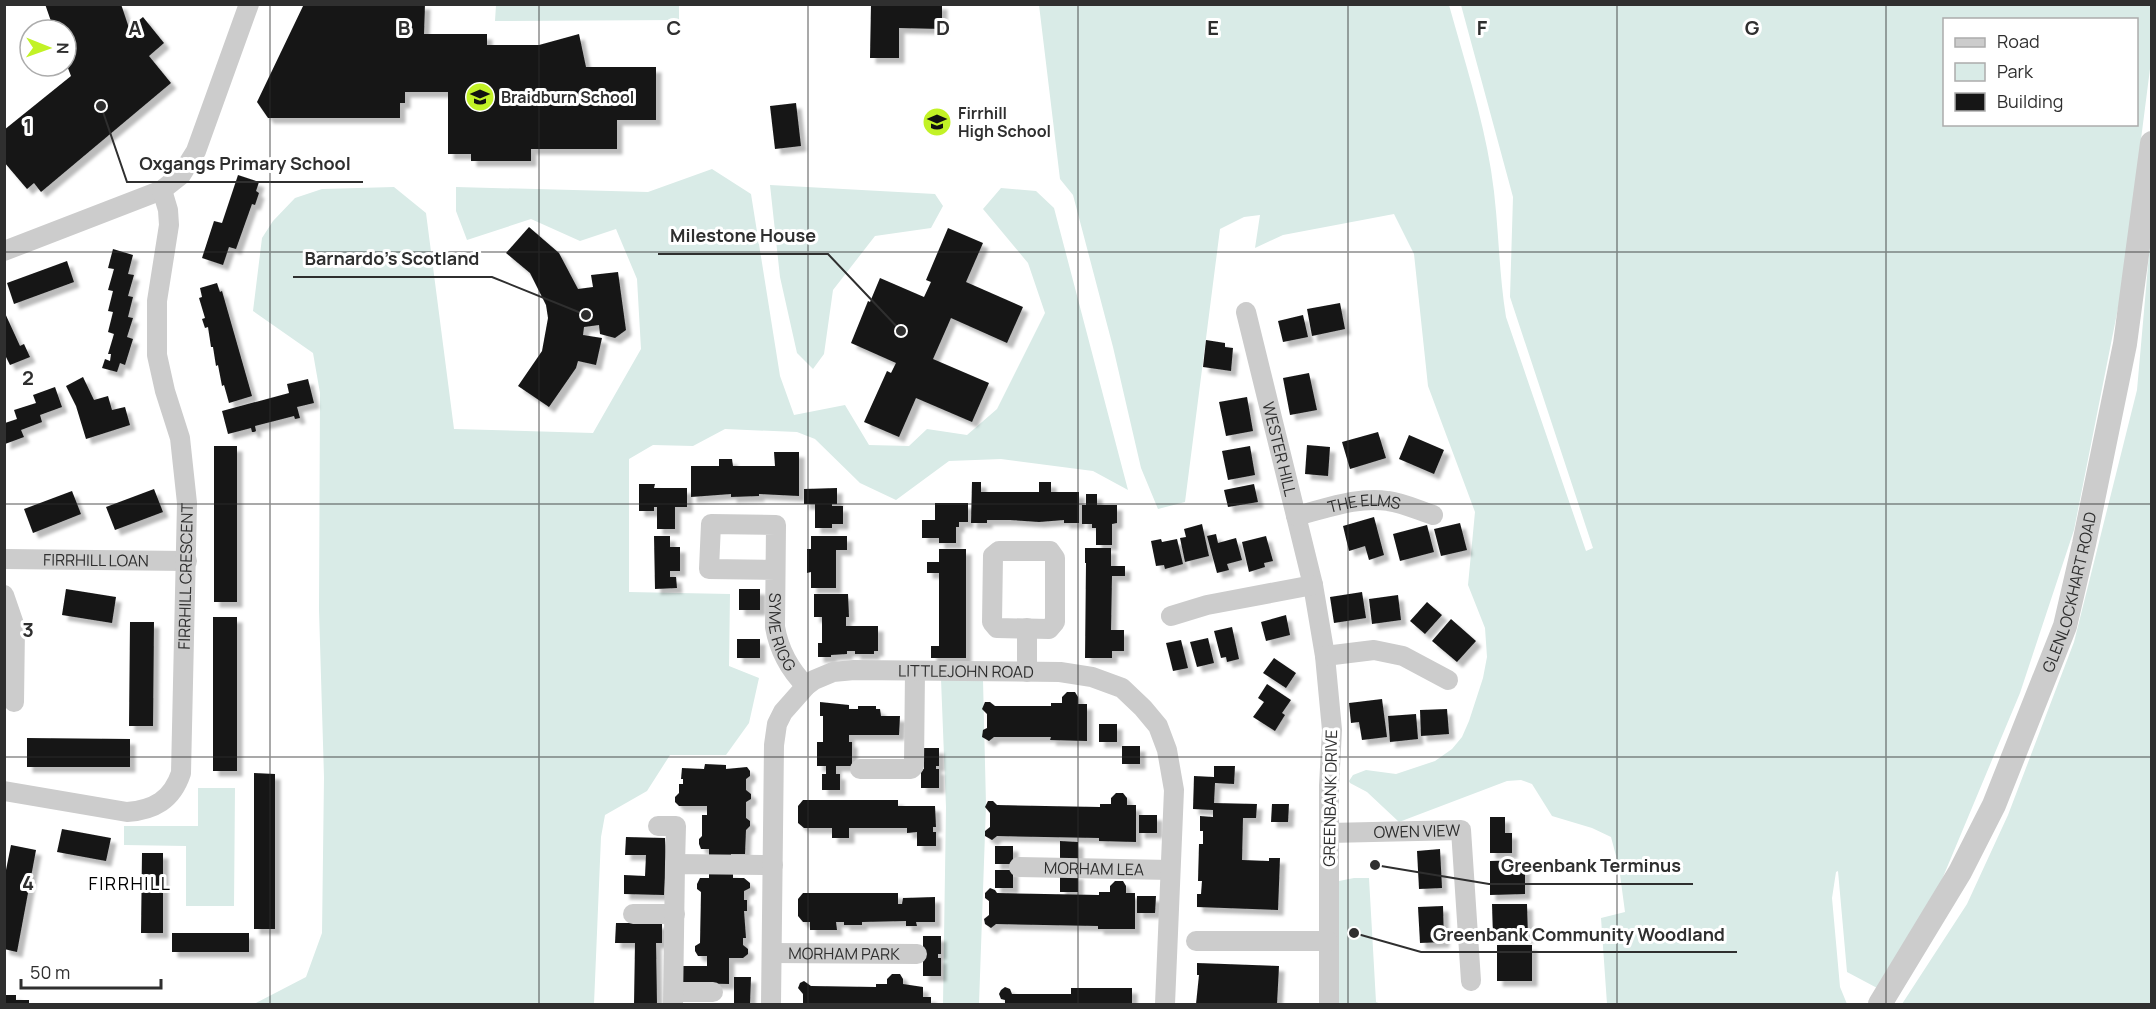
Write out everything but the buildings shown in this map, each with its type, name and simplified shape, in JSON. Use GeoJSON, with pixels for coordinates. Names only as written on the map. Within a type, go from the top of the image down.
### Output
{"type":"FeatureCollection","features":[{"type":"Feature","properties":{"kind":"street"},"geometry":{"type":"LineString","coordinates":[[4,251],[162,190],[181,175],[196,151],[249,4]]}},
{"type":"Feature","properties":{"kind":"street","name":"GLENLOCKHART ROAD"},"geometry":{"type":"LineString","coordinates":[[1880,1005],[1960,872],[1994,805],[2065,626],[2085,544],[2125,344],[2151,142]]}},
{"type":"Feature","properties":{"kind":"street","name":"FIRRHILL CRESCENT"},"geometry":{"type":"LineString","coordinates":[[4,791],[127,812],[140,811],[152,807],[170,795],[177,787],[182,773],[187,561],[185,475],[180,438],[165,391],[158,355],[158,301],[169,225],[168,210],[162,190]]}},
{"type":"Feature","properties":{"kind":"street","name":"WESTER HILL"},"geometry":{"type":"LineString","coordinates":[[1246,312],[1313,585],[1324,656]]}},
{"type":"Feature","properties":{"kind":"street","name":"THE ELMS"},"geometry":{"type":"LineString","coordinates":[[1296,516],[1353,502],[1373,500],[1389,501],[1433,515]]}},
{"type":"Feature","properties":{"kind":"street"},"geometry":{"type":"LineString","coordinates":[[999,551],[1050,551],[1055,558],[1055,622],[1049,628],[1027,628],[997,628],[992,622],[993,556],[999,551]]}},
{"type":"Feature","properties":{"kind":"street","name":"FIRRHILL LOAN"},"geometry":{"type":"LineString","coordinates":[[4,559],[187,561]]}},
{"type":"Feature","properties":{"kind":"street","name":"SYME RIGG"},"geometry":{"type":"LineString","coordinates":[[775,570],[775,627],[778,643],[796,676],[806,686]]}},
{"type":"Feature","properties":{"kind":"street"},"geometry":{"type":"LineString","coordinates":[[1171,616],[1207,605],[1313,585]]}},
{"type":"Feature","properties":{"kind":"street"},"geometry":{"type":"LineString","coordinates":[[4,595],[15,627],[14,702]]}},
{"type":"Feature","properties":{"kind":"street"},"geometry":{"type":"LineString","coordinates":[[1026,672],[1027,628]]}},
{"type":"Feature","properties":{"kind":"street"},"geometry":{"type":"LineString","coordinates":[[1324,656],[1374,650],[1403,656],[1448,680]]}},
{"type":"Feature","properties":{"kind":"street","name":"GREENBANK DRIVE"},"geometry":{"type":"LineString","coordinates":[[1324,656],[1332,730],[1329,833],[1329,1005]]}},
{"type":"Feature","properties":{"kind":"street","name":"LITTLEJOHN ROAD"},"geometry":{"type":"LineString","coordinates":[[771,1005],[774,745],[777,724],[783,712],[814,680],[833,672],[854,670],[1060,672],[1092,677],[1122,688],[1143,708],[1158,726],[1167,750],[1174,790],[1165,1005]]}},
{"type":"Feature","properties":{"kind":"street"},"geometry":{"type":"LineString","coordinates":[[860,769],[911,769],[914,766],[915,671]]}},
{"type":"Feature","properties":{"kind":"street"},"geometry":{"type":"LineString","coordinates":[[658,826],[676,826],[673,998],[713,992]]}},
{"type":"Feature","properties":{"kind":"street","name":"OWEN VIEW"},"geometry":{"type":"LineString","coordinates":[[1329,833],[1461,830],[1471,981]]}},
{"type":"Feature","properties":{"kind":"street"},"geometry":{"type":"LineString","coordinates":[[675,864],[773,865]]}},
{"type":"Feature","properties":{"kind":"street","name":"MORHAM LEA"},"geometry":{"type":"LineString","coordinates":[[1019,867],[1170,870]]}},
{"type":"Feature","properties":{"kind":"street"},"geometry":{"type":"LineString","coordinates":[[633,914],[675,914]]}},
{"type":"Feature","properties":{"kind":"street"},"geometry":{"type":"LineString","coordinates":[[1196,941],[1328,941]]}},
{"type":"Feature","properties":{"kind":"street","name":"MORHAM PARK"},"geometry":{"type":"LineString","coordinates":[[772,953],[917,954]]}},
{"type":"Feature","properties":{"kind":"green space"},"geometry":{"type":"Polygon","coordinates":[[[496,5],[679,5],[679,20],[495,21],[496,5]]]}},
{"type":"Feature","properties":{"kind":"green space"},"geometry":{"type":"Polygon","coordinates":[[[1039,5],[1449,5],[1487,149],[1494,188],[1506,317],[1586,551],[1593,548],[1510,297],[1513,197],[1461,5],[2151,5],[2151,61],[2122,288],[2074,530],[2020,693],[1938,889],[1879,989],[1847,972],[1838,871],[1832,898],[1840,987],[1847,1004],[1607,1004],[1601,918],[1625,912],[1619,867],[1611,837],[1592,828],[1552,816],[1532,784],[1521,780],[1507,781],[1399,822],[1367,792],[1350,783],[1353,775],[1366,770],[1396,774],[1435,761],[1452,749],[1462,737],[1469,721],[1483,678],[1487,657],[1485,628],[1468,585],[1475,512],[1428,386],[1414,254],[1394,214],[1283,235],[1255,248],[1260,215],[1244,217],[1220,229],[1185,502],[1158,509],[1141,468],[1113,347],[1073,195],[1060,179],[1039,5]]]}},
{"type":"Feature","properties":{"kind":"green space"},"geometry":{"type":"Polygon","coordinates":[[[712,169],[751,194],[780,376],[794,415],[845,405],[869,445],[909,446],[927,429],[967,435],[997,409],[1045,313],[1028,263],[983,209],[1001,188],[1036,191],[1054,208],[1128,490],[1093,471],[1001,459],[949,461],[896,500],[860,483],[815,439],[797,432],[725,429],[693,446],[653,445],[629,459],[629,592],[730,594],[729,666],[759,678],[749,723],[726,755],[670,755],[647,791],[605,815],[601,837],[594,1004],[254,1004],[306,977],[322,933],[324,777],[319,610],[320,393],[313,353],[253,311],[262,238],[273,221],[295,198],[322,189],[394,187],[426,213],[454,429],[593,433],[641,349],[637,279],[616,229],[580,241],[531,219],[467,240],[456,211],[456,187],[648,192],[712,169]]]}},
{"type":"Feature","properties":{"kind":"green space"},"geometry":{"type":"Polygon","coordinates":[[[770,185],[935,194],[943,206],[931,228],[875,236],[833,290],[824,354],[813,369],[797,353],[780,277],[770,185]]]}},
{"type":"Feature","properties":{"kind":"green space"},"geometry":{"type":"Polygon","coordinates":[[[2151,232],[2151,1004],[1902,1004],[1967,904],[2008,815],[2074,642],[2137,390],[2151,232]]]}},
{"type":"Feature","properties":{"kind":"green space"},"geometry":{"type":"Polygon","coordinates":[[[941,679],[983,680],[986,805],[979,1004],[943,1004],[946,807],[941,679]]]}},
{"type":"Feature","properties":{"kind":"green space"},"geometry":{"type":"Polygon","coordinates":[[[198,788],[235,788],[234,906],[186,906],[186,846],[124,845],[124,826],[198,826],[198,788]]]}},
{"type":"Feature","properties":{"kind":"green space"},"geometry":{"type":"Polygon","coordinates":[[[1369,878],[1376,1002],[1381,1004],[1337,1004],[1334,882],[1369,878]]]}},
{"type":"Feature","properties":{"kind":"place","name":"Braidburn School"},"geometry":{"type":"Point","coordinates":[480,97]}},
{"type":"Feature","properties":{"kind":"place","name":"Oxgangs Primary School"},"geometry":{"type":"Point","coordinates":[101,106]}},
{"type":"Feature","properties":{"kind":"place","name":"Firrhill High School"},"geometry":{"type":"Point","coordinates":[937,122]}},
{"type":"Feature","properties":{"kind":"place","name":"Barnardo's Scotland"},"geometry":{"type":"Point","coordinates":[586,315]}},
{"type":"Feature","properties":{"kind":"place","name":"Milestone House"},"geometry":{"type":"Point","coordinates":[901,331]}},
{"type":"Feature","properties":{"kind":"place","name":"Greenbank Terminus"},"geometry":{"type":"Point","coordinates":[1375,865]}},
{"type":"Feature","properties":{"kind":"place","name":"Greenbank Community Woodland"},"geometry":{"type":"Point","coordinates":[1354,933]}},
{"type":"Feature","properties":{"kind":"district","name":"FIRRHILL"},"geometry":{"type":"Point","coordinates":[130,883]}}]}
